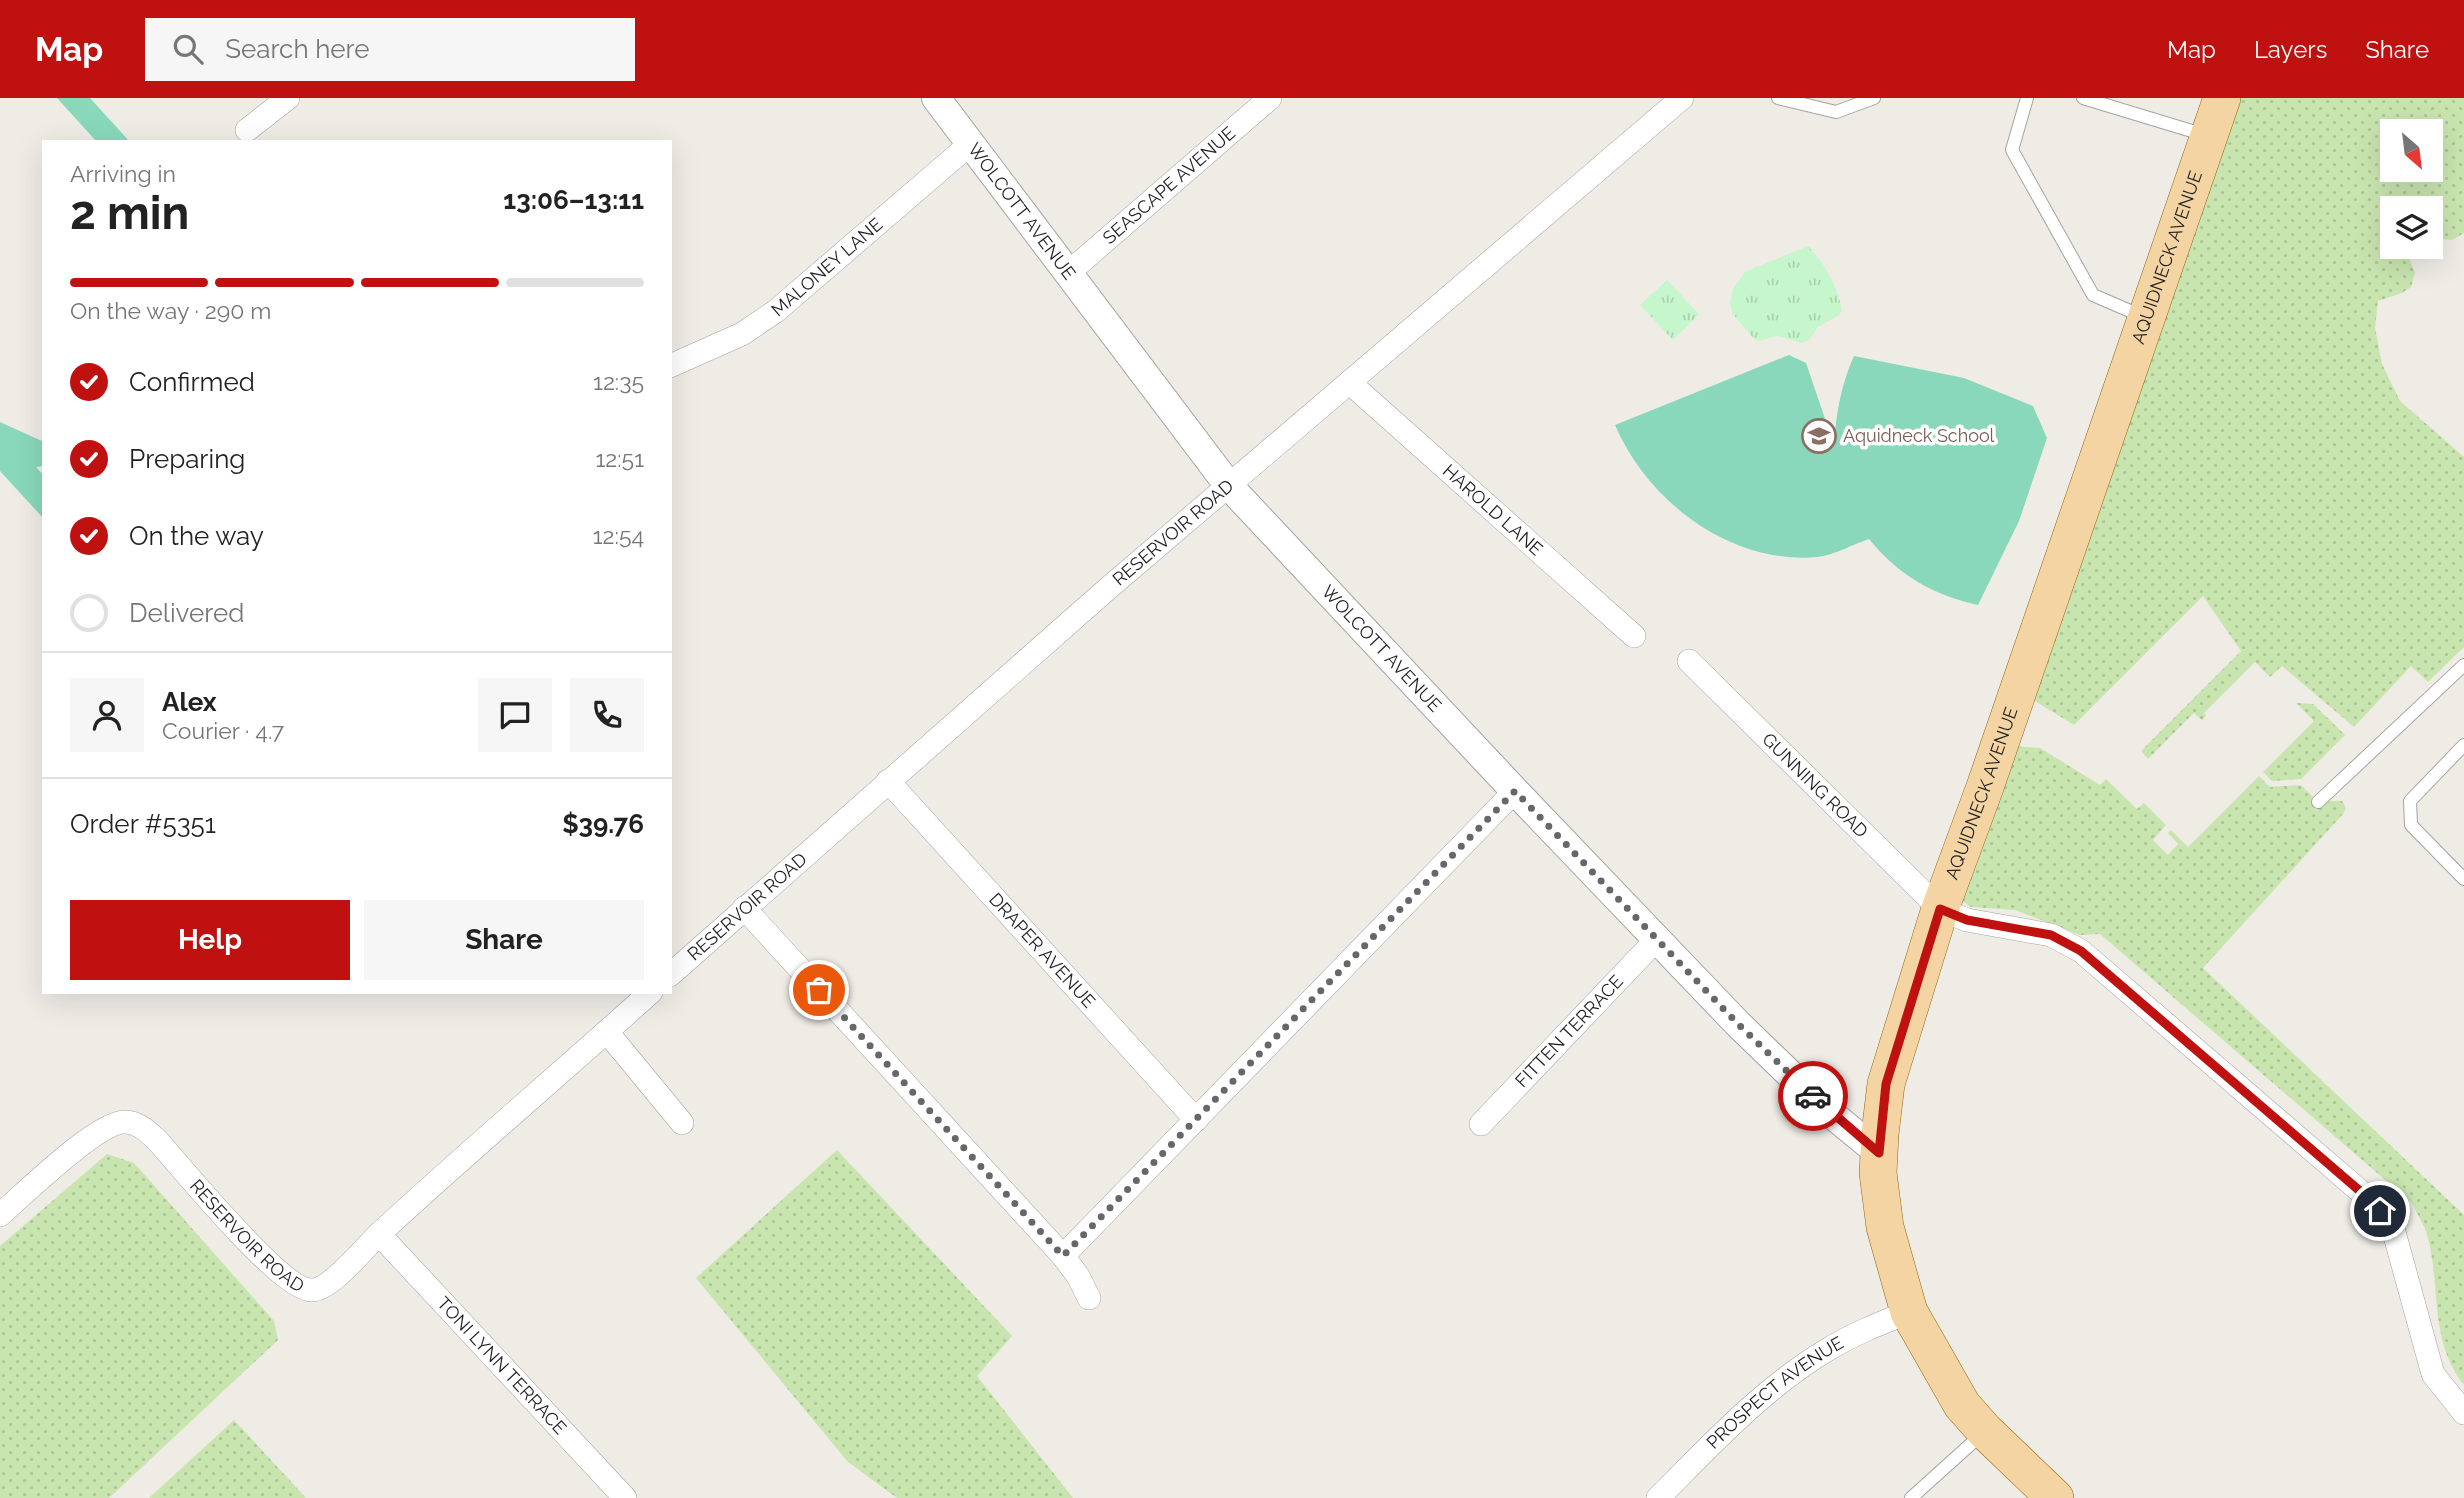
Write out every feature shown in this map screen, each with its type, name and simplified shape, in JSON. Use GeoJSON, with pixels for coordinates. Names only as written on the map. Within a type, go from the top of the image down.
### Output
{"type":"FeatureCollection","features":[{"type":"Feature","properties":{"kind":"main road","name":"AQUIDNECK AVENUE"},"geometry":{"type":"LineString","coordinates":[[2055,1498],[1984,1431],[1962,1405],[1909,1312],[1885,1227],[1878,1173],[1886,1084],[1940,909],[1985,787],[2222,98]]}},
{"type":"Feature","properties":{"kind":"street"},"geometry":{"type":"LineString","coordinates":[[247,130],[288,98]]}},
{"type":"Feature","properties":{"kind":"street","name":"WOLCOTT AVENUE"},"geometry":{"type":"LineString","coordinates":[[936,98],[1229,486],[1738,1024],[1829,1112],[1879,1153]]}},
{"type":"Feature","properties":{"kind":"street","name":"SEASCAPE AVENUE"},"geometry":{"type":"LineString","coordinates":[[1067,274],[1270,98]]}},
{"type":"Feature","properties":{"kind":"street","name":"RESERVOIR ROAD"},"geometry":{"type":"LineString","coordinates":[[672,973],[1105,591],[1682,98]]}},
{"type":"Feature","properties":{"kind":"street","name":"MALONEY LANE"},"geometry":{"type":"LineString","coordinates":[[672,365],[742,334],[776,311],[969,145]]}},
{"type":"Feature","properties":{"kind":"street","name":"HAROLD LANE"},"geometry":{"type":"LineString","coordinates":[[1350,383],[1634,636]]}},
{"type":"Feature","properties":{"kind":"street","name":"GUNNING ROAD"},"geometry":{"type":"LineString","coordinates":[[1689,661],[1940,909]]}},
{"type":"Feature","properties":{"kind":"street","name":"DRAPER AVENUE"},"geometry":{"type":"LineString","coordinates":[[888,781],[1196,1120]]}},
{"type":"Feature","properties":{"kind":"street"},"geometry":{"type":"LineString","coordinates":[[1063,1256],[1515,791]]}},
{"type":"Feature","properties":{"kind":"street"},"geometry":{"type":"LineString","coordinates":[[744,908],[1063,1256],[1078,1276],[1089,1298]]}},
{"type":"Feature","properties":{"kind":"street"},"geometry":{"type":"LineString","coordinates":[[1940,909],[1967,920],[2051,935],[2081,951],[2368,1198],[2392,1225],[2433,1374],[2464,1413]]}},
{"type":"Feature","properties":{"kind":"street","name":"FITTEN TERRACE"},"geometry":{"type":"LineString","coordinates":[[1482,1125],[1657,939]]}},
{"type":"Feature","properties":{"kind":"street","name":"RESERVOIR ROAD"},"geometry":{"type":"LineString","coordinates":[[0,1215],[89,1138],[115,1123],[127,1122],[143,1128],[157,1140],[278,1272],[304,1289],[325,1287],[379,1234],[649,994]]}},
{"type":"Feature","properties":{"kind":"street"},"geometry":{"type":"LineString","coordinates":[[607,1032],[682,1123]]}},
{"type":"Feature","properties":{"kind":"street","name":"TONI LYNN TERRACE"},"geometry":{"type":"LineString","coordinates":[[379,1234],[625,1498]]}},
{"type":"Feature","properties":{"kind":"street","name":"PROSPECT AVENUE"},"geometry":{"type":"LineString","coordinates":[[1658,1498],[1733,1423],[1792,1374],[1855,1335],[1909,1312]]}},
{"type":"Feature","properties":{"kind":"lane"},"geometry":{"type":"LineString","coordinates":[[1778,98],[1801,101],[1836,112],[1874,98]]}},
{"type":"Feature","properties":{"kind":"lane"},"geometry":{"type":"LineString","coordinates":[[2027,98],[2012,150],[2093,295],[2146,318]]}},
{"type":"Feature","properties":{"kind":"lane"},"geometry":{"type":"LineString","coordinates":[[2083,98],[2209,136]]}},
{"type":"Feature","properties":{"kind":"lane"},"geometry":{"type":"LineString","coordinates":[[2318,802],[2464,666]]}},
{"type":"Feature","properties":{"kind":"lane"},"geometry":{"type":"LineString","coordinates":[[2464,745],[2410,801],[2411,825],[2464,879]]}},
{"type":"Feature","properties":{"kind":"lane"},"geometry":{"type":"LineString","coordinates":[[1911,1498],[1984,1431]]}},
{"type":"Feature","properties":{"kind":"green space"},"geometry":{"type":"Polygon","coordinates":[[[57,98],[90,98],[128,140],[95,140],[57,98]]]}},
{"type":"Feature","properties":{"kind":"green space"},"geometry":{"type":"Polygon","coordinates":[[[2237,98],[2464,98],[2464,233],[2452,240],[2443,239],[2443,196],[2380,196],[2380,259],[2409,259],[2415,273],[2411,287],[2378,301],[2375,328],[2382,364],[2400,401],[2464,457],[2464,647],[2428,682],[2411,666],[2354,727],[2282,666],[2270,677],[2255,662],[2204,713],[2206,716],[2202,720],[2194,713],[2148,759],[2141,751],[2241,651],[2203,596],[2074,725],[2030,698],[2237,98]]]}},
{"type":"Feature","properties":{"kind":"green space"},"geometry":{"type":"Polygon","coordinates":[[[1808,246],[1830,275],[1842,310],[1839,315],[1818,327],[1809,340],[1802,343],[1777,336],[1759,341],[1754,339],[1732,313],[1730,302],[1733,289],[1745,272],[1808,246]]]}},
{"type":"Feature","properties":{"kind":"green space"},"geometry":{"type":"Polygon","coordinates":[[[1667,280],[1699,314],[1673,340],[1640,305],[1667,280]]]}},
{"type":"Feature","properties":{"kind":"green space"},"geometry":{"type":"Polygon","coordinates":[[[1789,355],[1806,363],[1834,445],[1840,399],[1854,356],[1964,378],[2033,406],[2047,438],[2019,521],[1978,605],[1946,596],[1918,582],[1892,563],[1869,539],[1818,557],[1786,557],[1754,551],[1724,539],[1696,523],[1671,503],[1648,479],[1615,425],[1789,355]]]}},
{"type":"Feature","properties":{"kind":"green space"},"geometry":{"type":"Polygon","coordinates":[[[0,422],[42,441],[42,466],[36,467],[42,474],[42,517],[0,471],[0,422]]]}},
{"type":"Feature","properties":{"kind":"green space"},"geometry":{"type":"Polygon","coordinates":[[[2296,703],[2313,704],[2345,735],[2301,779],[2272,781],[2263,772],[2314,721],[2296,703]]]}},
{"type":"Feature","properties":{"kind":"green space"},"geometry":{"type":"Polygon","coordinates":[[[2013,746],[2040,748],[2100,785],[2106,779],[2137,809],[2144,803],[2166,825],[2153,840],[2168,855],[2178,844],[2168,833],[2171,830],[2188,847],[2259,776],[2270,787],[2301,785],[2313,797],[2311,803],[2316,810],[2330,801],[2342,801],[2346,808],[2343,814],[2203,968],[2464,1215],[2464,1385],[2445,1351],[2428,1238],[2412,1203],[2100,934],[2080,935],[2015,910],[1971,907],[1962,901],[2013,746]]]}},
{"type":"Feature","properties":{"kind":"green space"},"geometry":{"type":"Polygon","coordinates":[[[837,1150],[1012,1336],[977,1376],[1073,1498],[897,1498],[848,1462],[696,1278],[837,1150]]]}},
{"type":"Feature","properties":{"kind":"green space"},"geometry":{"type":"Polygon","coordinates":[[[107,1154],[134,1163],[274,1321],[278,1340],[109,1498],[0,1498],[0,1246],[107,1154]]]}},
{"type":"Feature","properties":{"kind":"green space"},"geometry":{"type":"Polygon","coordinates":[[[234,1420],[306,1498],[149,1498],[234,1420]]]}},
{"type":"Feature","properties":{"kind":"way so far"},"geometry":{"type":"LineString","coordinates":[[819,990],[1063,1256],[1515,791],[1738,1024],[1813,1096]]}},
{"type":"Feature","properties":{"kind":"place","name":"Aquidneck School"},"geometry":{"type":"Point","coordinates":[1819,436]}},
{"type":"Feature","properties":{"kind":"route"},"geometry":{"type":"LineString","coordinates":[[1813,1096],[1879,1153],[1886,1084],[1940,909],[1967,920],[2051,935],[2081,951],[2380,1211]]}}]}
